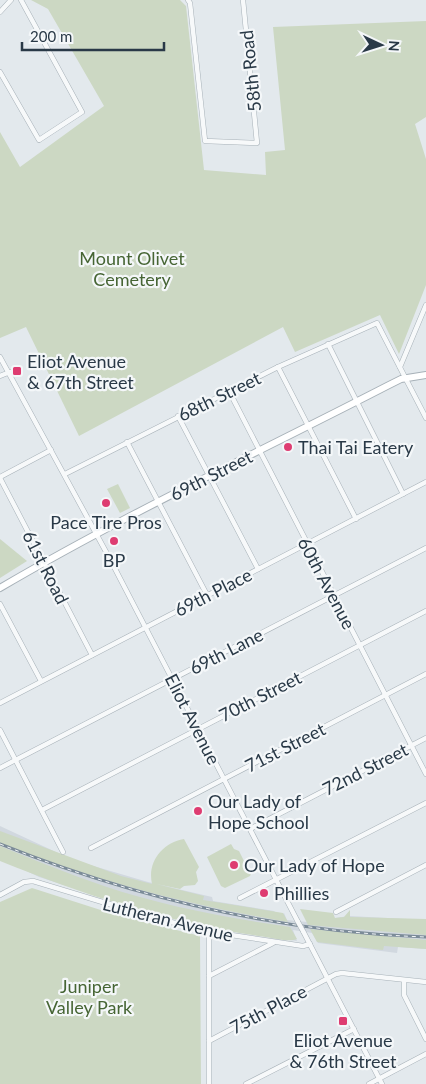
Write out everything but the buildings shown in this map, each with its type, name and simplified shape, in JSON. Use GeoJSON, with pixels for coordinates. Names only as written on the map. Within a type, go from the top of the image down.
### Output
{"type":"FeatureCollection","features":[{"type":"Feature","properties":{"kind":"main road","name":"69th Street"},"geometry":{"type":"LineString","coordinates":[[0,588],[44,562],[259,450],[404,378],[426,374]]}},
{"type":"Feature","properties":{"kind":"street"},"geometry":{"type":"LineString","coordinates":[[0,12],[5,2],[11,0]]}},
{"type":"Feature","properties":{"kind":"street"},"geometry":{"type":"LineString","coordinates":[[0,72],[39,140],[82,112],[21,0]]}},
{"type":"Feature","properties":{"kind":"street","name":"58th Road"},"geometry":{"type":"LineString","coordinates":[[188,0],[190,3],[205,141],[257,143],[243,0]]}},
{"type":"Feature","properties":{"kind":"street"},"geometry":{"type":"LineString","coordinates":[[426,305],[400,366],[404,378],[426,418]]}},
{"type":"Feature","properties":{"kind":"street","name":"68th Street"},"geometry":{"type":"LineString","coordinates":[[65,474],[278,366],[377,323],[400,366]]}},
{"type":"Feature","properties":{"kind":"street"},"geometry":{"type":"LineString","coordinates":[[328,344],[403,494]]}},
{"type":"Feature","properties":{"kind":"street","name":"Eliot Avenue"},"geometry":{"type":"LineString","coordinates":[[0,357],[10,372],[146,627],[382,1084]]}},
{"type":"Feature","properties":{"kind":"street"},"geometry":{"type":"LineString","coordinates":[[278,366],[356,519]]}},
{"type":"Feature","properties":{"kind":"street"},"geometry":{"type":"LineString","coordinates":[[0,376],[10,372]]}},
{"type":"Feature","properties":{"kind":"street","name":"60th Avenue"},"geometry":{"type":"LineString","coordinates":[[229,391],[426,774]]}},
{"type":"Feature","properties":{"kind":"street"},"geometry":{"type":"LineString","coordinates":[[178,416],[258,569]]}},
{"type":"Feature","properties":{"kind":"street"},"geometry":{"type":"LineString","coordinates":[[127,442],[208,595]]}},
{"type":"Feature","properties":{"kind":"street"},"geometry":{"type":"LineString","coordinates":[[0,478],[51,450]]}},
{"type":"Feature","properties":{"kind":"street","name":"61st Road"},"geometry":{"type":"LineString","coordinates":[[0,478],[92,655]]}},
{"type":"Feature","properties":{"kind":"street","name":"69th Place"},"geometry":{"type":"LineString","coordinates":[[0,702],[426,482]]}},
{"type":"Feature","properties":{"kind":"street","name":"69th Lane"},"geometry":{"type":"LineString","coordinates":[[0,768],[426,548]]}},
{"type":"Feature","properties":{"kind":"street"},"geometry":{"type":"LineString","coordinates":[[0,604],[41,682]]}},
{"type":"Feature","properties":{"kind":"street","name":"70th Street"},"geometry":{"type":"LineString","coordinates":[[42,810],[426,611]]}},
{"type":"Feature","properties":{"kind":"street","name":"71st Street"},"geometry":{"type":"LineString","coordinates":[[91,848],[426,674]]}},
{"type":"Feature","properties":{"kind":"street"},"geometry":{"type":"LineString","coordinates":[[0,730],[63,852]]}},
{"type":"Feature","properties":{"kind":"street","name":"72nd Street"},"geometry":{"type":"LineString","coordinates":[[250,829],[426,738]]}},
{"type":"Feature","properties":{"kind":"street"},"geometry":{"type":"LineString","coordinates":[[240,898],[426,803]]}},
{"type":"Feature","properties":{"kind":"street"},"geometry":{"type":"LineString","coordinates":[[336,912],[426,866]]}},
{"type":"Feature","properties":{"kind":"street","name":"Lutheran Avenue"},"geometry":{"type":"LineString","coordinates":[[0,895],[29,881],[37,882],[143,915],[208,931],[304,946],[310,944]]}},
{"type":"Feature","properties":{"kind":"street"},"geometry":{"type":"LineString","coordinates":[[208,931],[209,1084]]}},
{"type":"Feature","properties":{"kind":"street"},"geometry":{"type":"LineString","coordinates":[[208,976],[274,942]]}},
{"type":"Feature","properties":{"kind":"street","name":"75th Place"},"geometry":{"type":"LineString","coordinates":[[209,1041],[328,978],[342,973],[426,982]]}},
{"type":"Feature","properties":{"kind":"street"},"geometry":{"type":"LineString","coordinates":[[404,981],[404,995],[426,1039]]}},
{"type":"Feature","properties":{"kind":"street"},"geometry":{"type":"LineString","coordinates":[[246,1084],[354,1029]]}},
{"type":"Feature","properties":{"kind":"street"},"geometry":{"type":"LineString","coordinates":[[369,1084],[426,1054]]}},
{"type":"Feature","properties":{"kind":"shaded area"},"geometry":{"type":"Polygon","coordinates":[[[0,826],[73,860],[148,882],[212,897],[213,901],[274,911],[280,917],[284,913],[287,920],[307,922],[349,916],[426,920],[426,949],[398,947],[397,953],[318,943],[312,933],[293,930],[297,941],[217,929],[145,911],[39,877],[0,858],[0,826]]]}},
{"type":"Feature","properties":{"kind":"green space","name":"Mount Olivet Cemetery"},"geometry":{"type":"Polygon","coordinates":[[[31,0],[180,0],[186,6],[204,170],[266,175],[265,152],[285,150],[273,27],[426,21],[426,117],[415,124],[426,159],[426,285],[399,354],[380,315],[295,352],[283,327],[79,436],[26,327],[0,338],[0,132],[20,167],[104,106],[48,9],[31,0]]]}},
{"type":"Feature","properties":{"kind":"green space"},"geometry":{"type":"Polygon","coordinates":[[[118,484],[130,508],[120,513],[107,489],[118,484]]]}},
{"type":"Feature","properties":{"kind":"green space"},"geometry":{"type":"Polygon","coordinates":[[[0,539],[27,561],[0,578],[0,539]]]}},
{"type":"Feature","properties":{"kind":"green space"},"geometry":{"type":"Polygon","coordinates":[[[0,831],[121,876],[152,884],[152,868],[158,855],[169,845],[184,839],[199,867],[196,872],[198,881],[195,885],[184,886],[180,889],[156,884],[204,896],[203,900],[283,913],[288,922],[178,900],[70,869],[0,843],[0,831]]]}},
{"type":"Feature","properties":{"kind":"green space"},"geometry":{"type":"Polygon","coordinates":[[[231,844],[234,849],[239,851],[248,869],[252,872],[250,876],[225,888],[221,886],[207,857],[231,844]]]}},
{"type":"Feature","properties":{"kind":"green space"},"geometry":{"type":"Polygon","coordinates":[[[0,846],[52,867],[149,900],[219,915],[290,927],[297,939],[284,940],[193,924],[95,896],[0,861],[0,846]]]}},
{"type":"Feature","properties":{"kind":"green space","name":"Juniper Valley Park"},"geometry":{"type":"Polygon","coordinates":[[[32,888],[110,913],[200,936],[201,1084],[0,1084],[0,902],[32,888]]]}},
{"type":"Feature","properties":{"kind":"green space"},"geometry":{"type":"Polygon","coordinates":[[[300,909],[333,913],[335,918],[344,917],[350,910],[350,917],[426,919],[426,935],[308,925],[300,909]]]}},
{"type":"Feature","properties":{"kind":"green space"},"geometry":{"type":"Polygon","coordinates":[[[310,929],[426,940],[426,949],[384,946],[383,950],[317,942],[310,929]]]}},
{"type":"Feature","properties":{"kind":"railway"},"geometry":{"type":"LineString","coordinates":[[0,844],[103,881],[209,909],[317,928],[371,934],[426,937]]}},
{"type":"Feature","properties":{"kind":"place","name":"Eliot Avenue & 67th Street"},"geometry":{"type":"Point","coordinates":[17,371]}},
{"type":"Feature","properties":{"kind":"place","name":"Thai Tai Eatery"},"geometry":{"type":"Point","coordinates":[288,447]}},
{"type":"Feature","properties":{"kind":"place","name":"Pace Tire Pros"},"geometry":{"type":"Point","coordinates":[106,503]}},
{"type":"Feature","properties":{"kind":"place","name":"BP"},"geometry":{"type":"Point","coordinates":[114,541]}},
{"type":"Feature","properties":{"kind":"place","name":"Our Lady of Hope School"},"geometry":{"type":"Point","coordinates":[198,811]}},
{"type":"Feature","properties":{"kind":"place","name":"Our Lady of Hope"},"geometry":{"type":"Point","coordinates":[234,865]}},
{"type":"Feature","properties":{"kind":"place","name":"Phillies"},"geometry":{"type":"Point","coordinates":[264,893]}},
{"type":"Feature","properties":{"kind":"place","name":"Eliot Avenue & 76th Street"},"geometry":{"type":"Point","coordinates":[343,1021]}}]}
